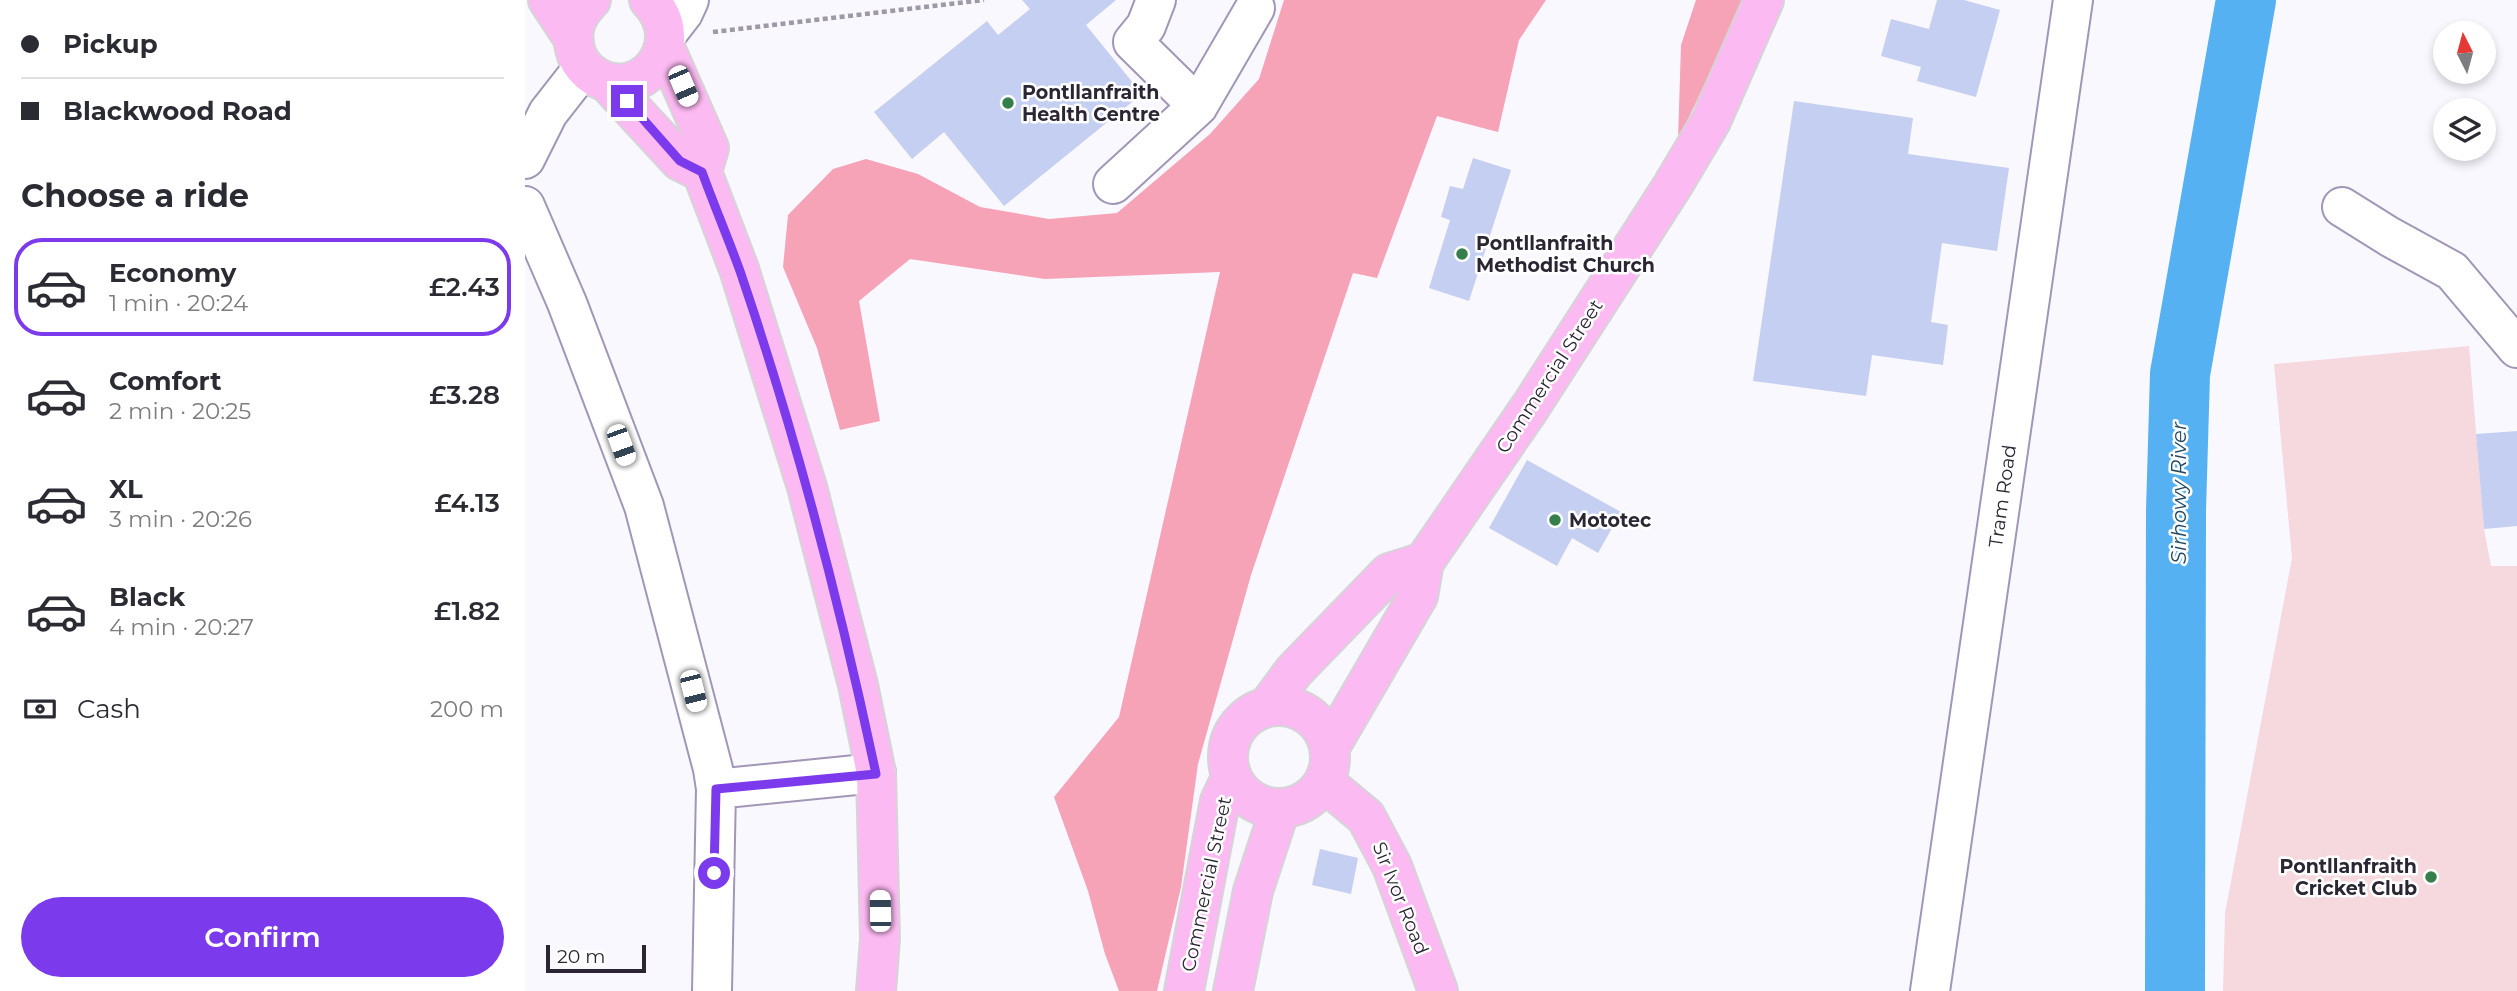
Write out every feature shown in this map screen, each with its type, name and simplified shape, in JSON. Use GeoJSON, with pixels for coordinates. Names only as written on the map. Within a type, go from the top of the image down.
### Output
{"type":"FeatureCollection","features":[{"type":"Feature","properties":{"kind":"main road"},"geometry":{"type":"LineString","coordinates":[[548,0],[588,62],[680,161],[702,172]]}},
{"type":"Feature","properties":{"kind":"main road"},"geometry":{"type":"LineString","coordinates":[[591,0],[578,16],[588,62],[626,82],[643,77],[657,64],[666,41]]}},
{"type":"Feature","properties":{"kind":"main road"},"geometry":{"type":"LineString","coordinates":[[649,0],[658,10],[666,41],[709,148],[702,172],[739,269],[807,487],[857,685],[876,774],[880,939],[877,991]]}},
{"type":"Feature","properties":{"kind":"main road","name":"Commercial Street"},"geometry":{"type":"LineString","coordinates":[[1424,562],[1389,573],[1294,671],[1268,706],[1250,714],[1237,726],[1229,743],[1227,760],[1231,778],[1241,793],[1262,806],[1280,809],[1297,805],[1313,796],[1418,596],[1424,562],[1531,405],[1679,174],[1711,121],[1764,0]]}},
{"type":"Feature","properties":{"kind":"main road"},"geometry":{"type":"LineString","coordinates":[[1268,706],[1292,706],[1308,714],[1324,730],[1327,765]]}},
{"type":"Feature","properties":{"kind":"main road","name":"Sir Ivor Road"},"geometry":{"type":"LineString","coordinates":[[1327,765],[1366,817],[1392,866],[1438,991]]}},
{"type":"Feature","properties":{"kind":"main road","name":"Commercial Street"},"geometry":{"type":"LineString","coordinates":[[1184,991],[1220,801],[1231,778]]}},
{"type":"Feature","properties":{"kind":"main road"},"geometry":{"type":"LineString","coordinates":[[1233,991],[1252,891],[1280,809]]}},
{"type":"Feature","properties":{"kind":"street"},"geometry":{"type":"LineString","coordinates":[[1156,0],[1146,26],[1133,41],[1198,106]]}},
{"type":"Feature","properties":{"kind":"street","name":"Tram Road"},"geometry":{"type":"LineString","coordinates":[[1930,991],[2073,0]]}},
{"type":"Feature","properties":{"kind":"street"},"geometry":{"type":"LineString","coordinates":[[1113,184],[1198,106],[1255,8]]}},
{"type":"Feature","properties":{"kind":"street"},"geometry":{"type":"LineString","coordinates":[[666,41],[684,13],[697,17]]}},
{"type":"Feature","properties":{"kind":"street"},"geometry":{"type":"LineString","coordinates":[[525,159],[548,113],[588,62]]}},
{"type":"Feature","properties":{"kind":"street"},"geometry":{"type":"LineString","coordinates":[[525,206],[567,303],[644,506],[713,769],[716,789],[712,991]]}},
{"type":"Feature","properties":{"kind":"street"},"geometry":{"type":"LineString","coordinates":[[2343,207],[2452,271],[2517,348]]}},
{"type":"Feature","properties":{"kind":"street"},"geometry":{"type":"LineString","coordinates":[[716,789],[876,774]]}},
{"type":"Feature","properties":{"kind":"path"},"geometry":{"type":"LineString","coordinates":[[697,17],[984,0]]}},
{"type":"Feature","properties":{"kind":"shaded area"},"geometry":{"type":"Polygon","coordinates":[[[1284,0],[1546,0],[1519,40],[1498,132],[1437,116],[1377,278],[1353,273],[1251,575],[1198,764],[1181,887],[1157,991],[1119,991],[1105,954],[1088,891],[1054,797],[1119,717],[1220,272],[1045,279],[910,259],[859,301],[880,421],[840,430],[817,348],[783,267],[788,215],[833,169],[866,159],[918,174],[980,207],[1049,219],[1117,213],[1210,134],[1259,79],[1284,0]]]}},
{"type":"Feature","properties":{"kind":"shaded area"},"geometry":{"type":"Polygon","coordinates":[[[1696,0],[1745,0],[1678,140],[1681,45],[1696,0]]]}},
{"type":"Feature","properties":{"kind":"shaded area"},"geometry":{"type":"Polygon","coordinates":[[[2469,346],[2484,529],[2491,566],[2517,566],[2517,991],[2223,991],[2225,913],[2292,558],[2274,364],[2469,346]]]}},
{"type":"Feature","properties":{"kind":"building","name":"Pontllanfraith Health Centre"},"geometry":{"type":"Polygon","coordinates":[[[1022,0],[1116,0],[1086,25],[1142,94],[1004,206],[944,132],[912,159],[874,112],[987,21],[998,35],[1030,9],[1022,0]]]}},
{"type":"Feature","properties":{"kind":"building"},"geometry":{"type":"Polygon","coordinates":[[[1937,0],[1964,0],[2000,10],[1976,97],[1917,81],[1921,67],[1881,56],[1891,19],[1929,29],[1937,0]]]}},
{"type":"Feature","properties":{"kind":"building"},"geometry":{"type":"Polygon","coordinates":[[[1794,101],[1913,118],[1908,154],[2009,168],[1997,251],[1942,243],[1931,322],[1948,325],[1943,365],[1872,355],[1866,396],[1753,381],[1794,101]]]}},
{"type":"Feature","properties":{"kind":"building","name":"Pontllanfraith Methodist Church"},"geometry":{"type":"Polygon","coordinates":[[[1473,158],[1511,170],[1469,301],[1429,288],[1450,220],[1441,217],[1450,186],[1463,189],[1473,158]]]}},
{"type":"Feature","properties":{"kind":"building"},"geometry":{"type":"Polygon","coordinates":[[[2517,431],[2517,526],[2484,529],[2476,434],[2517,431]]]}},
{"type":"Feature","properties":{"kind":"building","name":"Mototec"},"geometry":{"type":"Polygon","coordinates":[[[1527,460],[1621,512],[1598,553],[1572,538],[1557,566],[1489,528],[1527,460]]]}},
{"type":"Feature","properties":{"kind":"building"},"geometry":{"type":"Polygon","coordinates":[[[1320,849],[1358,858],[1351,894],[1312,885],[1320,849]]]}},
{"type":"Feature","properties":{"kind":"waterway","name":"Sirhowy River"},"geometry":{"type":"LineString","coordinates":[[2175,991],[2176,511],[2180,374],[2246,0]]}},
{"type":"Feature","properties":{"kind":"place","name":"Pontllanfraith Health Centre"},"geometry":{"type":"Point","coordinates":[1008,103]}},
{"type":"Feature","properties":{"kind":"place","name":"Pontllanfraith Methodist Church"},"geometry":{"type":"Point","coordinates":[1462,254]}},
{"type":"Feature","properties":{"kind":"place","name":"Mototec"},"geometry":{"type":"Point","coordinates":[1555,520]}},
{"type":"Feature","properties":{"kind":"place","name":"Pontllanfraith Cricket Club"},"geometry":{"type":"Point","coordinates":[2431,877]}},
{"type":"Feature","properties":{"kind":"route"},"geometry":{"type":"LineString","coordinates":[[627,101],[680,161],[702,172],[739,269],[807,487],[857,685],[876,774],[716,789],[714,873]]}}]}
